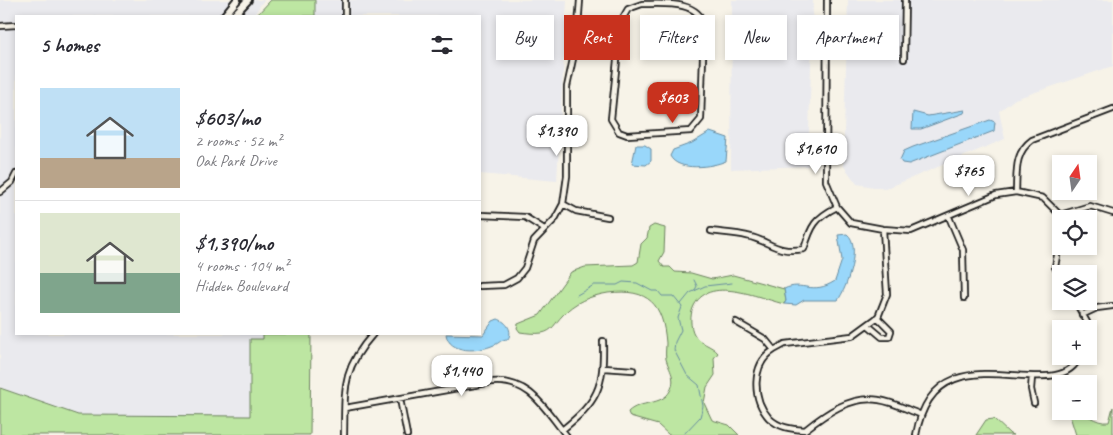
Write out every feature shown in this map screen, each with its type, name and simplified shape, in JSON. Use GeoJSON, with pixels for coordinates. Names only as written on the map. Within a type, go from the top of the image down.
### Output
{"type":"FeatureCollection","features":[{"type":"Feature","properties":{"kind":"main road"},"geometry":{"type":"LineString","coordinates":[[225,15],[237,0]]}},
{"type":"Feature","properties":{"kind":"main road"},"geometry":{"type":"LineString","coordinates":[[234,15],[248,0]]}},
{"type":"Feature","properties":{"kind":"street"},"geometry":{"type":"LineString","coordinates":[[345,0],[345,15]]}},
{"type":"Feature","properties":{"kind":"street"},"geometry":{"type":"LineString","coordinates":[[481,286],[503,286],[517,278],[525,268],[534,240],[555,219],[563,204],[567,176],[567,87],[577,40],[580,0]]}},
{"type":"Feature","properties":{"kind":"street"},"geometry":{"type":"LineString","coordinates":[[827,0],[826,181],[837,207],[851,223],[883,229],[911,231],[949,217],[996,195],[1016,192],[1043,198],[1054,210]]}},
{"type":"Feature","properties":{"kind":"street"},"geometry":{"type":"LineString","coordinates":[[904,60],[905,0]]}},
{"type":"Feature","properties":{"kind":"street"},"geometry":{"type":"LineString","coordinates":[[668,2],[691,7],[702,16],[704,30],[701,118],[691,131],[624,135],[614,126],[610,111],[621,21],[628,9],[635,5],[668,2]]}},
{"type":"Feature","properties":{"kind":"street"},"geometry":{"type":"LineString","coordinates":[[0,26],[15,25]]}},
{"type":"Feature","properties":{"kind":"street"},"geometry":{"type":"LineString","coordinates":[[1016,192],[1018,155],[1023,147],[1032,140],[1113,110]]}},
{"type":"Feature","properties":{"kind":"street"},"geometry":{"type":"LineString","coordinates":[[0,192],[12,182],[15,176]]}},
{"type":"Feature","properties":{"kind":"street"},"geometry":{"type":"LineString","coordinates":[[563,204],[576,211],[608,217]]}},
{"type":"Feature","properties":{"kind":"street"},"geometry":{"type":"LineString","coordinates":[[1079,210],[1090,206],[1113,213]]}},
{"type":"Feature","properties":{"kind":"street"},"geometry":{"type":"LineString","coordinates":[[711,231],[748,236],[771,247],[789,252],[804,249],[809,232],[820,216],[837,207]]}},
{"type":"Feature","properties":{"kind":"street"},"geometry":{"type":"LineString","coordinates":[[481,216],[525,217],[544,229]]}},
{"type":"Feature","properties":{"kind":"street"},"geometry":{"type":"LineString","coordinates":[[949,217],[963,250],[964,298]]}},
{"type":"Feature","properties":{"kind":"street"},"geometry":{"type":"LineString","coordinates":[[883,229],[887,294],[877,317],[868,326],[852,336],[785,344],[765,355],[759,366],[758,397],[770,418],[784,428],[805,430],[840,406],[863,398],[895,404],[919,414]]}},
{"type":"Feature","properties":{"kind":"street"},"geometry":{"type":"LineString","coordinates":[[1082,315],[1097,308],[1112,306]]}},
{"type":"Feature","properties":{"kind":"street"},"geometry":{"type":"LineString","coordinates":[[1080,310],[1086,320]]}},
{"type":"Feature","properties":{"kind":"street"},"geometry":{"type":"LineString","coordinates":[[868,326],[882,337],[889,337],[891,330],[877,317]]}},
{"type":"Feature","properties":{"kind":"street"},"geometry":{"type":"LineString","coordinates":[[736,322],[765,339],[774,350]]}},
{"type":"Feature","properties":{"kind":"street"},"geometry":{"type":"LineString","coordinates":[[344,435],[346,379],[349,368],[360,348],[371,335]]}},
{"type":"Feature","properties":{"kind":"street"},"geometry":{"type":"LineString","coordinates":[[562,430],[585,410],[594,398],[604,368],[603,341]]}},
{"type":"Feature","properties":{"kind":"street"},"geometry":{"type":"LineString","coordinates":[[916,435],[919,414],[941,388],[968,374],[1032,377],[1057,376],[1075,365]]}},
{"type":"Feature","properties":{"kind":"street"},"geometry":{"type":"LineString","coordinates":[[604,368],[633,370]]}},
{"type":"Feature","properties":{"kind":"street"},"geometry":{"type":"LineString","coordinates":[[1032,377],[1031,389],[1034,403]]}},
{"type":"Feature","properties":{"kind":"street"},"geometry":{"type":"LineString","coordinates":[[345,408],[492,382],[508,381],[517,384],[530,393],[566,435]]}},
{"type":"Feature","properties":{"kind":"street"},"geometry":{"type":"LineString","coordinates":[[400,399],[407,435]]}},
{"type":"Feature","properties":{"kind":"shaded area"},"geometry":{"type":"Polygon","coordinates":[[[0,0],[264,0],[254,15],[15,15],[15,335],[263,335],[263,339],[250,339],[250,416],[78,415],[0,388],[0,0]]]}},
{"type":"Feature","properties":{"kind":"shaded area"},"geometry":{"type":"Polygon","coordinates":[[[315,0],[567,0],[566,15],[564,15],[564,54],[557,181],[481,174],[481,15],[315,15],[315,0]]]}},
{"type":"Feature","properties":{"kind":"shaded area"},"geometry":{"type":"Polygon","coordinates":[[[732,0],[813,0],[813,15],[797,15],[797,60],[811,60],[808,166],[731,169],[732,60],[787,60],[787,15],[732,15],[732,0]]]}},
{"type":"Feature","properties":{"kind":"shaded area"},"geometry":{"type":"Polygon","coordinates":[[[848,0],[1113,0],[1113,66],[1015,99],[999,111],[1005,139],[885,189],[857,184],[843,165],[846,60],[899,60],[899,15],[848,15],[848,0]]]}},
{"type":"Feature","properties":{"kind":"green space"},"geometry":{"type":"Polygon","coordinates":[[[271,0],[315,0],[315,15],[257,15],[271,0]]]}},
{"type":"Feature","properties":{"kind":"green space"},"geometry":{"type":"Polygon","coordinates":[[[654,225],[665,228],[664,252],[659,261],[664,267],[670,267],[675,272],[691,273],[712,279],[733,275],[784,289],[786,301],[784,304],[748,294],[721,290],[710,292],[700,298],[692,311],[691,325],[694,334],[699,340],[718,353],[714,358],[715,375],[707,387],[704,403],[712,420],[729,425],[739,435],[669,435],[658,425],[630,417],[628,412],[633,408],[666,396],[673,382],[666,359],[666,343],[661,318],[657,309],[644,296],[622,292],[601,294],[583,300],[572,307],[546,332],[520,332],[517,328],[518,324],[540,315],[571,272],[585,267],[633,265],[638,262],[641,244],[647,238],[649,228],[654,225]]]}},
{"type":"Feature","properties":{"kind":"green space"},"geometry":{"type":"Polygon","coordinates":[[[263,335],[311,335],[310,435],[0,435],[0,388],[78,415],[250,416],[250,339],[263,339],[263,335]]]}},
{"type":"Feature","properties":{"kind":"green space"},"geometry":{"type":"Polygon","coordinates":[[[1113,407],[1113,435],[1076,435],[1071,420],[1097,420],[1109,422],[1113,407]]]}},
{"type":"Feature","properties":{"kind":"green space"},"geometry":{"type":"Polygon","coordinates":[[[994,419],[1013,435],[976,435],[986,420],[994,419]]]}},
{"type":"Feature","properties":{"kind":"water"},"geometry":{"type":"Polygon","coordinates":[[[965,110],[964,113],[921,129],[912,129],[913,112],[928,116],[965,110]]]}},
{"type":"Feature","properties":{"kind":"water"},"geometry":{"type":"Polygon","coordinates":[[[990,120],[995,122],[994,131],[909,164],[902,163],[900,160],[904,151],[913,147],[990,120]]]}},
{"type":"Feature","properties":{"kind":"water"},"geometry":{"type":"Polygon","coordinates":[[[710,132],[728,138],[726,161],[696,167],[680,164],[670,156],[673,150],[692,143],[710,132]]]}},
{"type":"Feature","properties":{"kind":"water"},"geometry":{"type":"Polygon","coordinates":[[[636,145],[645,145],[651,149],[651,161],[646,165],[632,164],[636,145]]]}},
{"type":"Feature","properties":{"kind":"water"},"geometry":{"type":"Polygon","coordinates":[[[847,234],[853,247],[852,267],[838,300],[804,300],[796,305],[784,304],[786,301],[784,289],[797,286],[814,288],[835,281],[842,260],[838,235],[847,234]]]}},
{"type":"Feature","properties":{"kind":"water"},"geometry":{"type":"Polygon","coordinates":[[[498,319],[504,322],[510,333],[508,339],[488,347],[473,350],[459,348],[448,341],[446,335],[483,335],[493,321],[498,319]]]}},
{"type":"Feature","properties":{"kind":"waterway"},"geometry":{"type":"LineString","coordinates":[[694,280],[697,286],[695,290]]}},
{"type":"Feature","properties":{"kind":"waterway"},"geometry":{"type":"LineString","coordinates":[[577,295],[594,285],[617,285],[623,282],[637,283],[652,291],[658,291],[662,296],[673,296],[682,307],[678,318],[681,330],[675,342],[674,350],[687,375],[699,385],[703,406],[700,417],[683,435]]}},
{"type":"Feature","properties":{"kind":"waterway"},"geometry":{"type":"LineString","coordinates":[[681,304],[690,293],[705,286],[732,283]]}}]}
